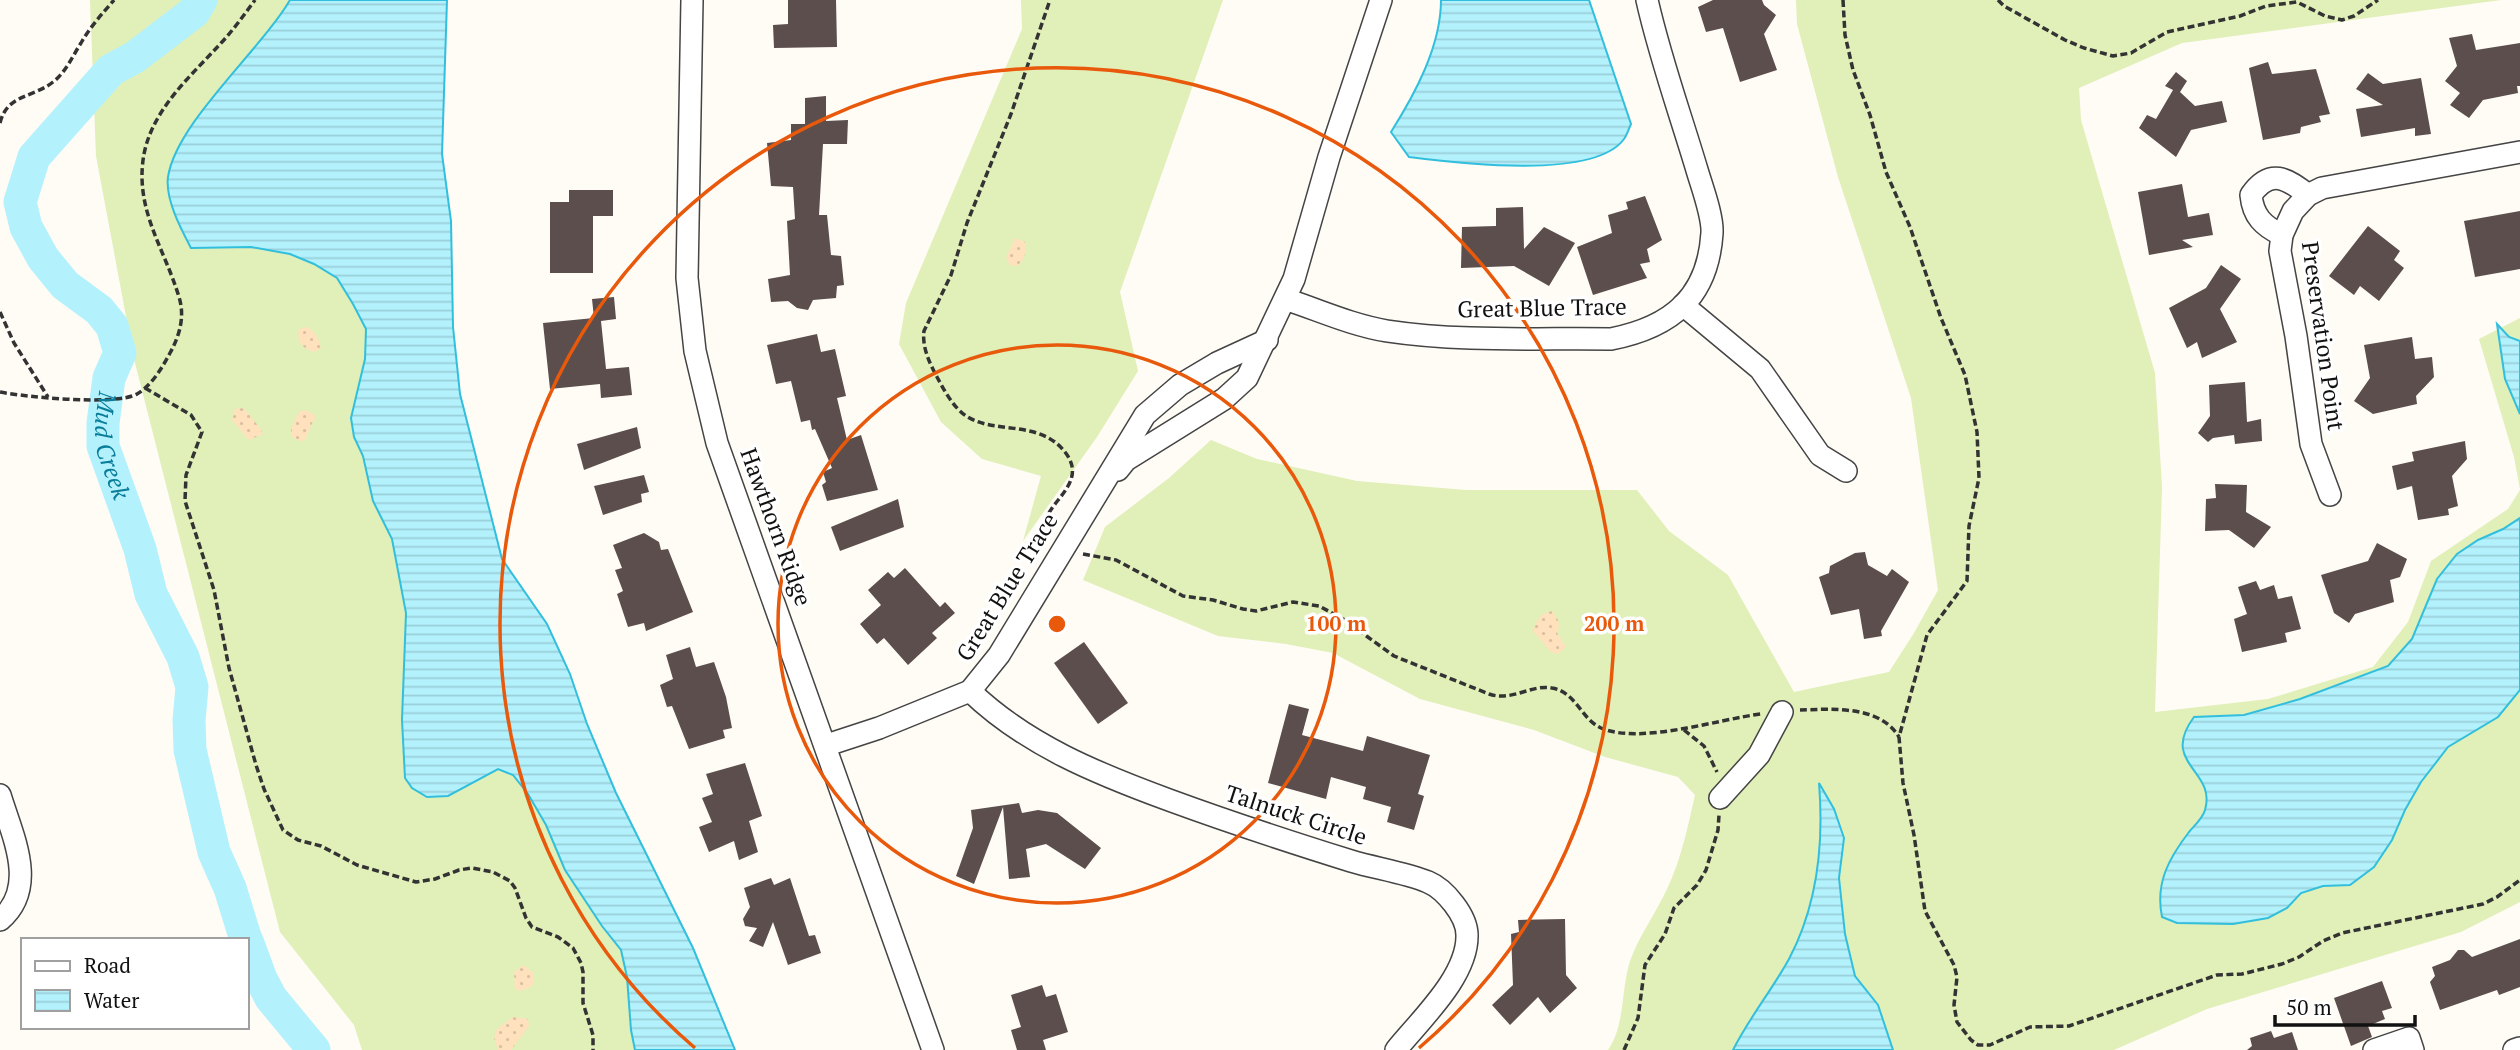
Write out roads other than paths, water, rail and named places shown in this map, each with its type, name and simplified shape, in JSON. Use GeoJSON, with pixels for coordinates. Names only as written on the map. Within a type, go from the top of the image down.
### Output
{"type":"FeatureCollection","features":[{"type":"Feature","properties":{"kind":"street","name":"Hawthorn Ridge"},"geometry":{"type":"LineString","coordinates":[[692,0],[687,278],[695,352],[718,443],[933,1050]]}},
{"type":"Feature","properties":{"kind":"street","name":"Great Blue Trace"},"geometry":{"type":"LineString","coordinates":[[1102,486],[1126,460],[1224,399],[1248,378],[1294,279],[1329,157],[1381,0]]}},
{"type":"Feature","properties":{"kind":"street","name":"Great Blue Trace"},"geometry":{"type":"LineString","coordinates":[[1285,299],[1341,321],[1386,331],[1489,337],[1611,339],[1641,333],[1673,315],[1694,294],[1708,262],[1713,230],[1658,47],[1647,0]]}},
{"type":"Feature","properties":{"kind":"street"},"geometry":{"type":"LineString","coordinates":[[2282,235],[2258,219],[2252,207],[2251,195],[2258,185],[2276,177],[2287,180],[2308,195],[2322,188],[2520,152]]}},
{"type":"Feature","properties":{"kind":"street","name":"Preservation Point"},"geometry":{"type":"LineString","coordinates":[[2308,195],[2293,211],[2282,235],[2280,251],[2296,337],[2311,444],[2330,495]]}},
{"type":"Feature","properties":{"kind":"street"},"geometry":{"type":"LineString","coordinates":[[1683,305],[1760,369],[1820,455],[1846,471]]}},
{"type":"Feature","properties":{"kind":"street","name":"Great Blue Trace"},"geometry":{"type":"LineString","coordinates":[[827,746],[970,691],[999,655],[1145,415],[1180,385],[1217,363],[1267,340]]}},
{"type":"Feature","properties":{"kind":"street","name":"Talnuck Circle"},"geometry":{"type":"LineString","coordinates":[[970,691],[990,710],[1029,737],[1080,765],[1240,826],[1376,869],[1429,882],[1453,901],[1467,933],[1463,964],[1396,1050]]}},
{"type":"Feature","properties":{"kind":"street"},"geometry":{"type":"LineString","coordinates":[[1720,799],[1759,755],[1782,712]]}},
{"type":"Feature","properties":{"kind":"street"},"geometry":{"type":"LineString","coordinates":[[0,795],[22,874],[15,901],[0,920]]}},
{"type":"Feature","properties":{"kind":"street"},"geometry":{"type":"LineString","coordinates":[[2374,1050],[2409,1038],[2413,1050]]}},
{"type":"Feature","properties":{"kind":"street"},"geometry":{"type":"LineString","coordinates":[[2514,1050],[2520,1048]]}},
{"type":"Feature","properties":{"kind":"water"},"geometry":{"type":"Polygon","coordinates":[[[290,0],[447,0],[442,154],[451,221],[453,327],[460,394],[502,559],[547,624],[570,674],[587,724],[616,793],[693,948],[735,1050],[635,1050],[627,977],[621,950],[565,870],[546,825],[513,775],[498,769],[448,796],[427,797],[412,788],[405,778],[402,720],[406,613],[392,539],[373,501],[351,418],[365,359],[366,329],[337,278],[314,264],[290,254],[251,247],[191,248],[169,195],[168,177],[174,156],[186,134],[290,0]]]}},
{"type":"Feature","properties":{"kind":"water"},"geometry":{"type":"Polygon","coordinates":[[[1441,0],[1589,0],[1631,124],[1624,139],[1608,152],[1584,160],[1555,164],[1489,165],[1409,157],[1391,132],[1409,102],[1432,52],[1441,0]]]}},
{"type":"Feature","properties":{"kind":"water"},"geometry":{"type":"Polygon","coordinates":[[[2497,324],[2509,337],[2520,341],[2520,414],[2505,379],[2497,324]]]}},
{"type":"Feature","properties":{"kind":"water"},"geometry":{"type":"Polygon","coordinates":[[[2520,518],[2520,690],[2498,717],[2448,747],[2421,782],[2392,840],[2374,867],[2350,885],[2323,886],[2301,893],[2287,908],[2268,918],[2233,924],[2177,923],[2162,917],[2160,893],[2165,872],[2175,851],[2205,810],[2207,796],[2185,757],[2183,746],[2185,733],[2194,717],[2244,715],[2300,699],[2388,666],[2412,639],[2437,579],[2457,554],[2520,518]]]}},
{"type":"Feature","properties":{"kind":"water"},"geometry":{"type":"Polygon","coordinates":[[[1819,783],[1834,809],[1844,838],[1839,878],[1845,934],[1855,976],[1878,1005],[1893,1050],[1733,1050],[1789,959],[1807,917],[1819,851],[1819,783]]]}},
{"type":"Feature","properties":{"kind":"waterway","name":"Mud Creek"},"geometry":{"type":"LineString","coordinates":[[201,0],[194,12],[135,57],[111,70],[34,157],[20,202],[26,227],[43,258],[65,285],[99,310],[112,326],[120,353],[109,378],[103,446],[140,549],[151,594],[183,657],[192,687],[190,750],[214,852],[230,888],[245,938]]}},
{"type":"Feature","properties":{"kind":"waterway","name":"Mud Creek"},"geometry":{"type":"LineString","coordinates":[[248,944],[271,998],[314,1050]]}}]}
